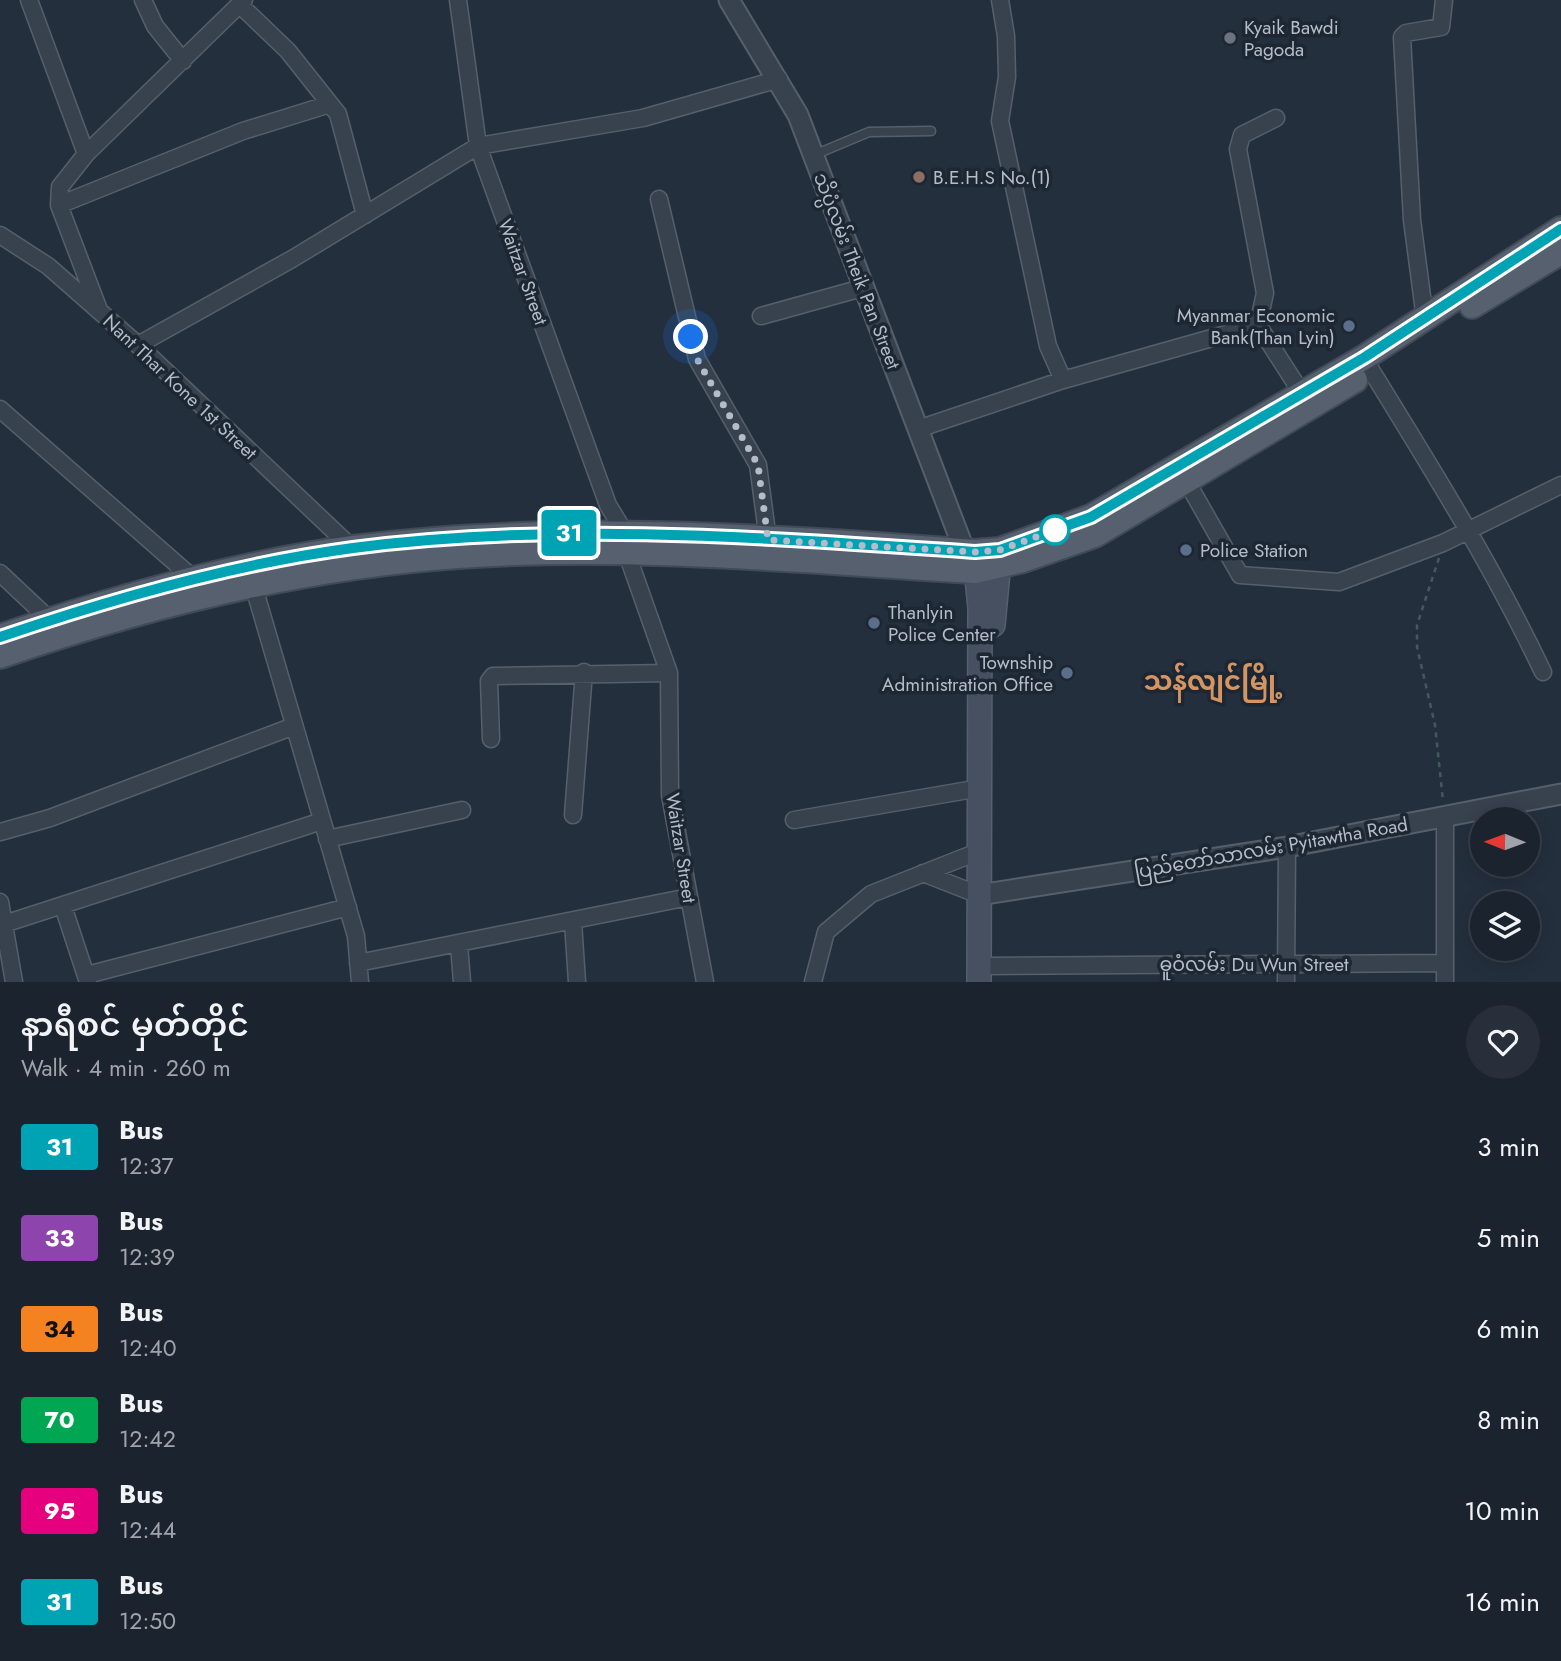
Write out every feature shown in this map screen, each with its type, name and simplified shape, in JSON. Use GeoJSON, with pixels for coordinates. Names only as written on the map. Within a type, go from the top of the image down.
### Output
{"type":"FeatureCollection","features":[{"type":"Feature","properties":{"kind":"main road"},"geometry":{"type":"LineString","coordinates":[[0,637],[50,620],[251,565],[352,548],[457,538],[626,542],[984,560],[1091,517],[1182,475],[1306,400],[1561,229]]}},
{"type":"Feature","properties":{"kind":"main road"},"geometry":{"type":"LineString","coordinates":[[1306,400],[1371,370],[1561,252]]}},
{"type":"Feature","properties":{"kind":"main road"},"geometry":{"type":"LineString","coordinates":[[0,656],[53,638],[253,584],[353,567],[458,556],[626,542],[768,540],[984,560]]}},
{"type":"Feature","properties":{"kind":"main road"},"geometry":{"type":"LineString","coordinates":[[984,560],[980,608],[979,851],[986,894]]}},
{"type":"Feature","properties":{"kind":"main road"},"geometry":{"type":"LineString","coordinates":[[984,560],[993,611],[986,974]]}},
{"type":"Feature","properties":{"kind":"street"},"geometry":{"type":"LineString","coordinates":[[29,0],[86,154]]}},
{"type":"Feature","properties":{"kind":"street"},"geometry":{"type":"LineString","coordinates":[[144,0],[155,26],[183,61]]}},
{"type":"Feature","properties":{"kind":"street","name":"Waitzar Street"},"geometry":{"type":"LineString","coordinates":[[458,0],[478,146],[608,505],[626,542],[669,673],[670,795],[705,982]]}},
{"type":"Feature","properties":{"kind":"street","name":"သိပ္ပံလမ်း Theik Pan Street"},"geometry":{"type":"LineString","coordinates":[[729,0],[799,115],[862,288],[918,429],[984,560]]}},
{"type":"Feature","properties":{"kind":"street"},"geometry":{"type":"LineString","coordinates":[[1000,0],[1006,36],[1007,77],[1000,121],[1048,346],[1063,380]]}},
{"type":"Feature","properties":{"kind":"street"},"geometry":{"type":"LineString","coordinates":[[1425,319],[1412,220],[1402,37],[1406,33],[1441,27],[1444,0]]}},
{"type":"Feature","properties":{"kind":"street"},"geometry":{"type":"LineString","coordinates":[[99,311],[59,205],[60,187],[86,154],[242,3],[288,51],[338,114],[365,215]]}},
{"type":"Feature","properties":{"kind":"street"},"geometry":{"type":"LineString","coordinates":[[138,345],[365,215],[478,146],[643,118],[779,79]]}},
{"type":"Feature","properties":{"kind":"street"},"geometry":{"type":"LineString","coordinates":[[59,205],[243,131],[330,104]]}},
{"type":"Feature","properties":{"kind":"street"},"geometry":{"type":"LineString","coordinates":[[1276,118],[1242,135],[1238,149],[1265,293],[1258,325],[1306,400]]}},
{"type":"Feature","properties":{"kind":"street"},"geometry":{"type":"LineString","coordinates":[[659,199],[697,359],[758,465],[768,540]]}},
{"type":"Feature","properties":{"kind":"street","name":"Nant Thar Kone 1st Street"},"geometry":{"type":"LineString","coordinates":[[0,234],[48,266],[138,345],[352,548]]}},
{"type":"Feature","properties":{"kind":"street"},"geometry":{"type":"LineString","coordinates":[[761,316],[862,288]]}},
{"type":"Feature","properties":{"kind":"street"},"geometry":{"type":"LineString","coordinates":[[918,429],[1063,380],[1258,325]]}},
{"type":"Feature","properties":{"kind":"street"},"geometry":{"type":"LineString","coordinates":[[1371,370],[1471,531],[1543,672]]}},
{"type":"Feature","properties":{"kind":"street"},"geometry":{"type":"LineString","coordinates":[[0,409],[195,580]]}},
{"type":"Feature","properties":{"kind":"street"},"geometry":{"type":"LineString","coordinates":[[1182,475],[1240,575],[1339,582],[1443,544],[1561,485]]}},
{"type":"Feature","properties":{"kind":"street"},"geometry":{"type":"LineString","coordinates":[[0,573],[50,620]]}},
{"type":"Feature","properties":{"kind":"street"},"geometry":{"type":"LineString","coordinates":[[253,584],[356,936],[360,982]]}},
{"type":"Feature","properties":{"kind":"street"},"geometry":{"type":"LineString","coordinates":[[573,815],[584,672]]}},
{"type":"Feature","properties":{"kind":"street"},"geometry":{"type":"LineString","coordinates":[[491,738],[490,677],[533,673],[669,673]]}},
{"type":"Feature","properties":{"kind":"street"},"geometry":{"type":"LineString","coordinates":[[0,832],[50,818],[294,726]]}},
{"type":"Feature","properties":{"kind":"street"},"geometry":{"type":"LineString","coordinates":[[794,820],[980,788]]}},
{"type":"Feature","properties":{"kind":"street","name":"ပြည်တော်သာလမ်း Pyitawtha Road"},"geometry":{"type":"LineString","coordinates":[[986,894],[1287,847],[1561,794]]}},
{"type":"Feature","properties":{"kind":"street"},"geometry":{"type":"LineString","coordinates":[[327,839],[462,810]]}},
{"type":"Feature","properties":{"kind":"street"},"geometry":{"type":"LineString","coordinates":[[1445,982],[1446,818]]}},
{"type":"Feature","properties":{"kind":"street"},"geometry":{"type":"LineString","coordinates":[[4,924],[322,821]]}},
{"type":"Feature","properties":{"kind":"street"},"geometry":{"type":"LineString","coordinates":[[1286,982],[1287,847]]}},
{"type":"Feature","properties":{"kind":"street"},"geometry":{"type":"LineString","coordinates":[[813,982],[826,932],[871,894],[979,851]]}},
{"type":"Feature","properties":{"kind":"street"},"geometry":{"type":"LineString","coordinates":[[923,873],[986,894]]}},
{"type":"Feature","properties":{"kind":"street"},"geometry":{"type":"LineString","coordinates":[[358,963],[689,897]]}},
{"type":"Feature","properties":{"kind":"street"},"geometry":{"type":"LineString","coordinates":[[0,902],[14,982]]}},
{"type":"Feature","properties":{"kind":"street"},"geometry":{"type":"LineString","coordinates":[[63,906],[88,979],[348,907]]}},
{"type":"Feature","properties":{"kind":"street"},"geometry":{"type":"LineString","coordinates":[[573,922],[577,982]]}},
{"type":"Feature","properties":{"kind":"street"},"geometry":{"type":"LineString","coordinates":[[459,945],[462,982]]}},
{"type":"Feature","properties":{"kind":"street","name":"ဓူဝံလမ်း Du Wun Street"},"geometry":{"type":"LineString","coordinates":[[986,974],[1286,964],[1445,963]]}},
{"type":"Feature","properties":{"kind":"lane"},"geometry":{"type":"LineString","coordinates":[[814,155],[869,132],[931,131]]}},
{"type":"Feature","properties":{"kind":"path"},"geometry":{"type":"LineString","coordinates":[[1443,544],[1416,625],[1417,647],[1435,724],[1446,818]]}},
{"type":"Feature","properties":{"kind":"bus line","name":"31"},"geometry":{"type":"LineString","coordinates":[[0,637],[50,620],[251,565],[352,548],[457,538],[625,533],[975,552],[1000,550],[1091,517],[1179,467],[1365,357],[1561,229]]}},
{"type":"Feature","properties":{"kind":"place","name":"Kyaik Bawdi Pagoda"},"geometry":{"type":"Point","coordinates":[1230,38]}},
{"type":"Feature","properties":{"kind":"place","name":"B.E.H.S No.(1)"},"geometry":{"type":"Point","coordinates":[919,177]}},
{"type":"Feature","properties":{"kind":"place","name":"Myanmar Economic Bank(Than Lyin)"},"geometry":{"type":"Point","coordinates":[1349,326]}},
{"type":"Feature","properties":{"kind":"place","name":"Police Station"},"geometry":{"type":"Point","coordinates":[1186,550]}},
{"type":"Feature","properties":{"kind":"place","name":"Thanlyin Police Center"},"geometry":{"type":"Point","coordinates":[874,623]}},
{"type":"Feature","properties":{"kind":"place","name":"Township Administration Office"},"geometry":{"type":"Point","coordinates":[1067,673]}},
{"type":"Feature","properties":{"kind":"district","name":"သန်လျင်မြို့"},"geometry":{"type":"Point","coordinates":[1213,681]}},
{"type":"Feature","properties":{"kind":"route"},"geometry":{"type":"LineString","coordinates":[[691,337],[697,359],[758,465],[768,540],[975,552],[1000,550],[1055,530]]}}]}
